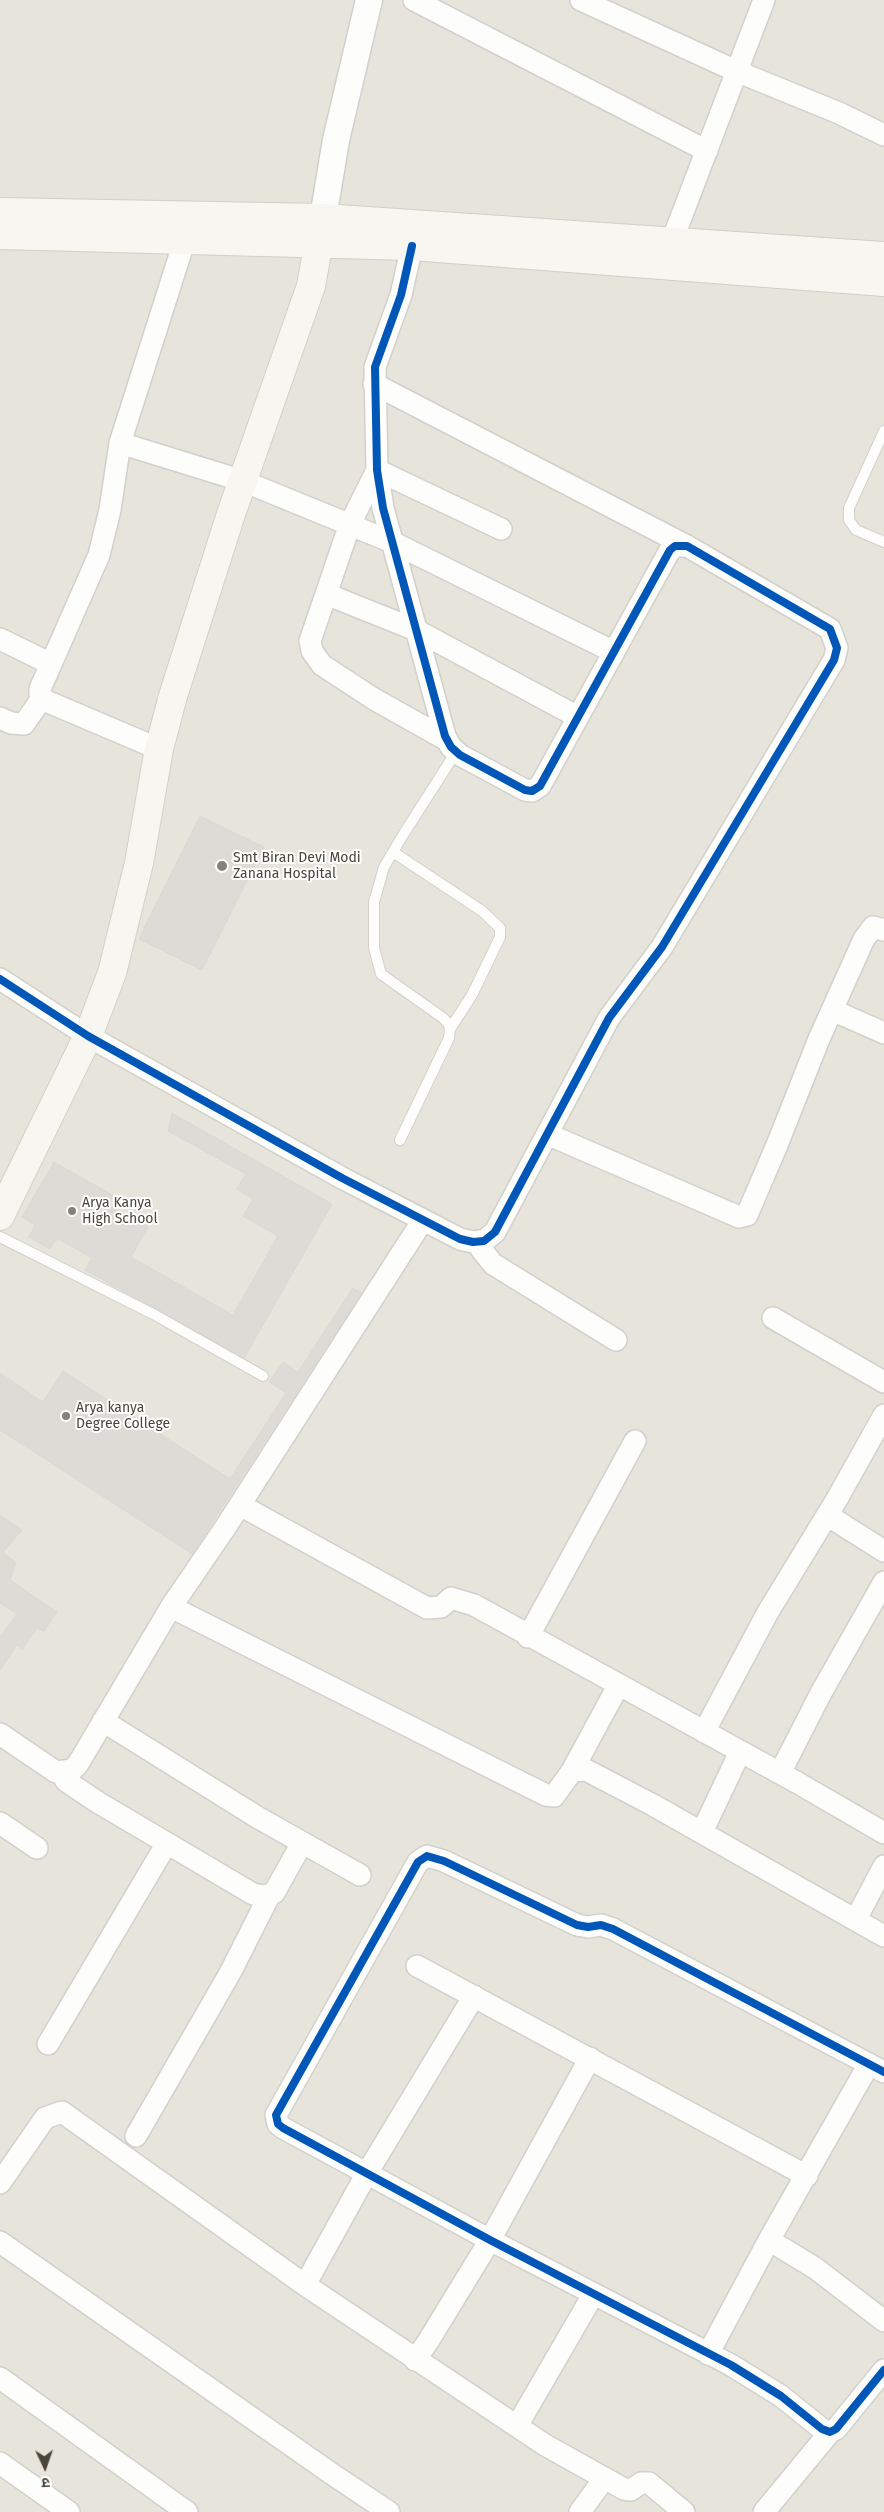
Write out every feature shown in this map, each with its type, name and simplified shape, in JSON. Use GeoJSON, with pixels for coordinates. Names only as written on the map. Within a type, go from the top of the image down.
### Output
{"type":"FeatureCollection","features":[{"type":"Feature","properties":{"kind":"main road"},"geometry":{"type":"LineString","coordinates":[[0,212],[321,230],[670,253],[884,282]]}},
{"type":"Feature","properties":{"kind":"main road"},"geometry":{"type":"LineString","coordinates":[[0,1216],[99,1010],[123,935],[139,863],[159,749],[173,696],[243,481],[311,286],[321,230]]}},
{"type":"Feature","properties":{"kind":"main road"},"geometry":{"type":"LineString","coordinates":[[0,235],[185,239],[321,230],[412,246],[670,253],[884,256]]}},
{"type":"Feature","properties":{"kind":"street"},"geometry":{"type":"LineString","coordinates":[[321,230],[336,140],[369,0]]}},
{"type":"Feature","properties":{"kind":"street"},"geometry":{"type":"LineString","coordinates":[[414,0],[707,151]]}},
{"type":"Feature","properties":{"kind":"street"},"geometry":{"type":"LineString","coordinates":[[581,0],[736,71],[839,113],[884,135]]}},
{"type":"Feature","properties":{"kind":"street"},"geometry":{"type":"LineString","coordinates":[[670,253],[736,71],[764,0]]}},
{"type":"Feature","properties":{"kind":"street"},"geometry":{"type":"LineString","coordinates":[[0,718],[11,723],[24,724],[42,698],[40,689],[99,555],[110,510],[120,443],[185,239]]}},
{"type":"Feature","properties":{"kind":"street"},"geometry":{"type":"LineString","coordinates":[[412,246],[401,295],[375,368],[377,470],[383,508],[392,542],[416,630],[452,746]]}},
{"type":"Feature","properties":{"kind":"street"},"geometry":{"type":"LineString","coordinates":[[0,980],[88,1036],[342,1178],[460,1240],[484,1240],[495,1232],[609,1018],[662,947],[834,660],[837,648],[830,629],[687,546],[374,384]]}},
{"type":"Feature","properties":{"kind":"street"},"geometry":{"type":"LineString","coordinates":[[120,443],[243,481],[350,524],[392,542],[614,652]]}},
{"type":"Feature","properties":{"kind":"street"},"geometry":{"type":"LineString","coordinates":[[377,470],[350,524],[310,641],[316,658],[322,665],[374,699],[525,790],[532,791],[540,786],[545,779],[670,550],[675,546],[687,546]]}},
{"type":"Feature","properties":{"kind":"street"},"geometry":{"type":"LineString","coordinates":[[377,470],[501,529]]}},
{"type":"Feature","properties":{"kind":"street"},"geometry":{"type":"LineString","coordinates":[[326,594],[416,630],[578,717]]}},
{"type":"Feature","properties":{"kind":"street"},"geometry":{"type":"LineString","coordinates":[[0,640],[51,664]]}},
{"type":"Feature","properties":{"kind":"street"},"geometry":{"type":"LineString","coordinates":[[42,698],[159,749]]}},
{"type":"Feature","properties":{"kind":"street"},"geometry":{"type":"LineString","coordinates":[[547,1134],[742,1217],[751,1207],[832,1010],[869,929],[873,926],[884,930]]}},
{"type":"Feature","properties":{"kind":"street"},"geometry":{"type":"LineString","coordinates":[[832,1010],[884,1033]]}},
{"type":"Feature","properties":{"kind":"street"},"geometry":{"type":"LineString","coordinates":[[0,1734],[56,1772],[72,1770],[78,1764],[171,1607],[240,1505],[423,1220]]}},
{"type":"Feature","properties":{"kind":"street"},"geometry":{"type":"LineString","coordinates":[[479,1241],[492,1264],[616,1340]]}},
{"type":"Feature","properties":{"kind":"street"},"geometry":{"type":"LineString","coordinates":[[774,1318],[884,1382]]}},
{"type":"Feature","properties":{"kind":"street"},"geometry":{"type":"LineString","coordinates":[[704,1732],[768,1612],[827,1515],[884,1415]]}},
{"type":"Feature","properties":{"kind":"street"},"geometry":{"type":"LineString","coordinates":[[528,1637],[635,1441]]}},
{"type":"Feature","properties":{"kind":"street"},"geometry":{"type":"LineString","coordinates":[[240,1505],[426,1608],[440,1607],[451,1598],[474,1605],[528,1637],[780,1773],[884,1834]]}},
{"type":"Feature","properties":{"kind":"street"},"geometry":{"type":"LineString","coordinates":[[827,1515],[884,1551]]}},
{"type":"Feature","properties":{"kind":"street"},"geometry":{"type":"LineString","coordinates":[[780,1773],[821,1693],[884,1582]]}},
{"type":"Feature","properties":{"kind":"street"},"geometry":{"type":"LineString","coordinates":[[171,1607],[546,1795],[554,1796],[572,1771],[618,1686]]}},
{"type":"Feature","properties":{"kind":"street"},"geometry":{"type":"LineString","coordinates":[[103,1721],[257,1818],[360,1875]]}},
{"type":"Feature","properties":{"kind":"street"},"geometry":{"type":"LineString","coordinates":[[702,1832],[740,1752]]}},
{"type":"Feature","properties":{"kind":"street"},"geometry":{"type":"LineString","coordinates":[[572,1771],[586,1770],[702,1832],[884,1936]]}},
{"type":"Feature","properties":{"kind":"street"},"geometry":{"type":"LineString","coordinates":[[61,1772],[66,1781],[76,1789],[253,1894],[269,1896]]}},
{"type":"Feature","properties":{"kind":"street"},"geometry":{"type":"LineString","coordinates":[[0,1823],[37,1848]]}},
{"type":"Feature","properties":{"kind":"street"},"geometry":{"type":"LineString","coordinates":[[136,2136],[230,1973],[269,1896],[274,1893],[302,1842]]}},
{"type":"Feature","properties":{"kind":"street"},"geometry":{"type":"LineString","coordinates":[[48,2044],[167,1843]]}},
{"type":"Feature","properties":{"kind":"street"},"geometry":{"type":"LineString","coordinates":[[708,2354],[769,2240],[807,2176],[876,2068],[613,1928],[601,1925],[588,1927],[577,1925],[444,1861],[428,1856],[418,1862],[276,2116],[278,2124],[490,2240],[756,2380],[781,2396],[822,2430],[830,2432]]}},
{"type":"Feature","properties":{"kind":"street"},"geometry":{"type":"LineString","coordinates":[[856,1919],[884,1866]]}},
{"type":"Feature","properties":{"kind":"street"},"geometry":{"type":"LineString","coordinates":[[417,1966],[807,2176]]}},
{"type":"Feature","properties":{"kind":"street"},"geometry":{"type":"LineString","coordinates":[[305,2285],[366,2172],[474,1996]]}},
{"type":"Feature","properties":{"kind":"street"},"geometry":{"type":"LineString","coordinates":[[415,2360],[490,2240],[590,2058]]}},
{"type":"Feature","properties":{"kind":"street"},"geometry":{"type":"LineString","coordinates":[[0,2183],[45,2118],[62,2112],[305,2285],[545,2445],[628,2490],[645,2482],[649,2483],[684,2512]]}},
{"type":"Feature","properties":{"kind":"street"},"geometry":{"type":"LineString","coordinates":[[769,2240],[815,2268],[884,2321]]}},
{"type":"Feature","properties":{"kind":"street"},"geometry":{"type":"LineString","coordinates":[[0,2242],[324,2469],[390,2512]]}},
{"type":"Feature","properties":{"kind":"street"},"geometry":{"type":"LineString","coordinates":[[517,2426],[593,2294]]}},
{"type":"Feature","properties":{"kind":"street"},"geometry":{"type":"LineString","coordinates":[[764,2512],[884,2370]]}},
{"type":"Feature","properties":{"kind":"street"},"geometry":{"type":"LineString","coordinates":[[0,2378],[187,2512]]}},
{"type":"Feature","properties":{"kind":"street"},"geometry":{"type":"LineString","coordinates":[[0,2464],[69,2512]]}},
{"type":"Feature","properties":{"kind":"street"},"geometry":{"type":"LineString","coordinates":[[580,2512],[604,2478]]}},
{"type":"Feature","properties":{"kind":"lane"},"geometry":{"type":"LineString","coordinates":[[884,431],[849,508],[849,520],[856,530],[884,542]]}},
{"type":"Feature","properties":{"kind":"lane"},"geometry":{"type":"LineString","coordinates":[[450,1029],[443,1018],[387,980],[378,967],[374,948],[374,902],[384,867],[452,746]]}},
{"type":"Feature","properties":{"kind":"lane"},"geometry":{"type":"LineString","coordinates":[[393,852],[482,911],[500,928],[500,937],[472,995],[450,1029],[449,1038],[400,1140]]}},
{"type":"Feature","properties":{"kind":"lane"},"geometry":{"type":"LineString","coordinates":[[0,1237],[155,1315],[263,1376]]}},
{"type":"Feature","properties":{"kind":"shaded area"},"geometry":{"type":"Polygon","coordinates":[[[0,0],[884,0],[884,2512],[0,2512],[0,0]]]}},
{"type":"Feature","properties":{"kind":"building"},"geometry":{"type":"Polygon","coordinates":[[[200,816],[264,847],[202,970],[139,939],[200,816]]]}},
{"type":"Feature","properties":{"kind":"building","name":"Arya Kanya High School"},"geometry":{"type":"Polygon","coordinates":[[[172,1113],[332,1204],[244,1358],[85,1270],[92,1258],[57,1238],[50,1249],[29,1237],[35,1225],[22,1217],[54,1162],[114,1196],[108,1205],[148,1227],[131,1257],[233,1315],[278,1236],[243,1216],[253,1199],[237,1189],[246,1174],[168,1131],[172,1113]]]}},
{"type":"Feature","properties":{"kind":"building","name":"Arya kanya Degree College"},"geometry":{"type":"Polygon","coordinates":[[[353,1288],[361,1293],[192,1554],[0,1430],[0,1373],[43,1402],[63,1371],[230,1479],[286,1393],[269,1382],[283,1362],[298,1372],[353,1288]]]}},
{"type":"Feature","properties":{"kind":"building"},"geometry":{"type":"Polygon","coordinates":[[[0,1515],[22,1530],[3,1552],[16,1563],[10,1580],[57,1612],[44,1631],[37,1628],[22,1649],[17,1645],[0,1670],[0,1637],[17,1614],[0,1603],[0,1515]]]}},
{"type":"Feature","properties":{"kind":"cycle path"},"geometry":{"type":"LineString","coordinates":[[0,979],[88,1036],[342,1178],[460,1239],[473,1242],[484,1241],[495,1232],[609,1018],[662,947],[834,660],[837,648],[830,629],[687,546],[675,546],[670,550],[540,786],[532,791],[525,790],[460,755],[451,747],[445,736],[383,508],[377,470],[375,367],[401,295],[412,246]]}},
{"type":"Feature","properties":{"kind":"cycle path"},"geometry":{"type":"LineString","coordinates":[[884,2072],[613,1929],[601,1925],[588,1927],[577,1925],[444,1861],[427,1856],[418,1862],[276,2115],[278,2124],[283,2128],[490,2240],[731,2365],[781,2396],[822,2429],[830,2432],[836,2429],[884,2370]]}},
{"type":"Feature","properties":{"kind":"place","name":"Smt Biran Devi Modi Zanana Hospital"},"geometry":{"type":"Point","coordinates":[222,866]}},
{"type":"Feature","properties":{"kind":"place","name":"Arya Kanya High School"},"geometry":{"type":"Point","coordinates":[72,1211]}},
{"type":"Feature","properties":{"kind":"place","name":"Arya kanya Degree College"},"geometry":{"type":"Point","coordinates":[66,1416]}}]}
